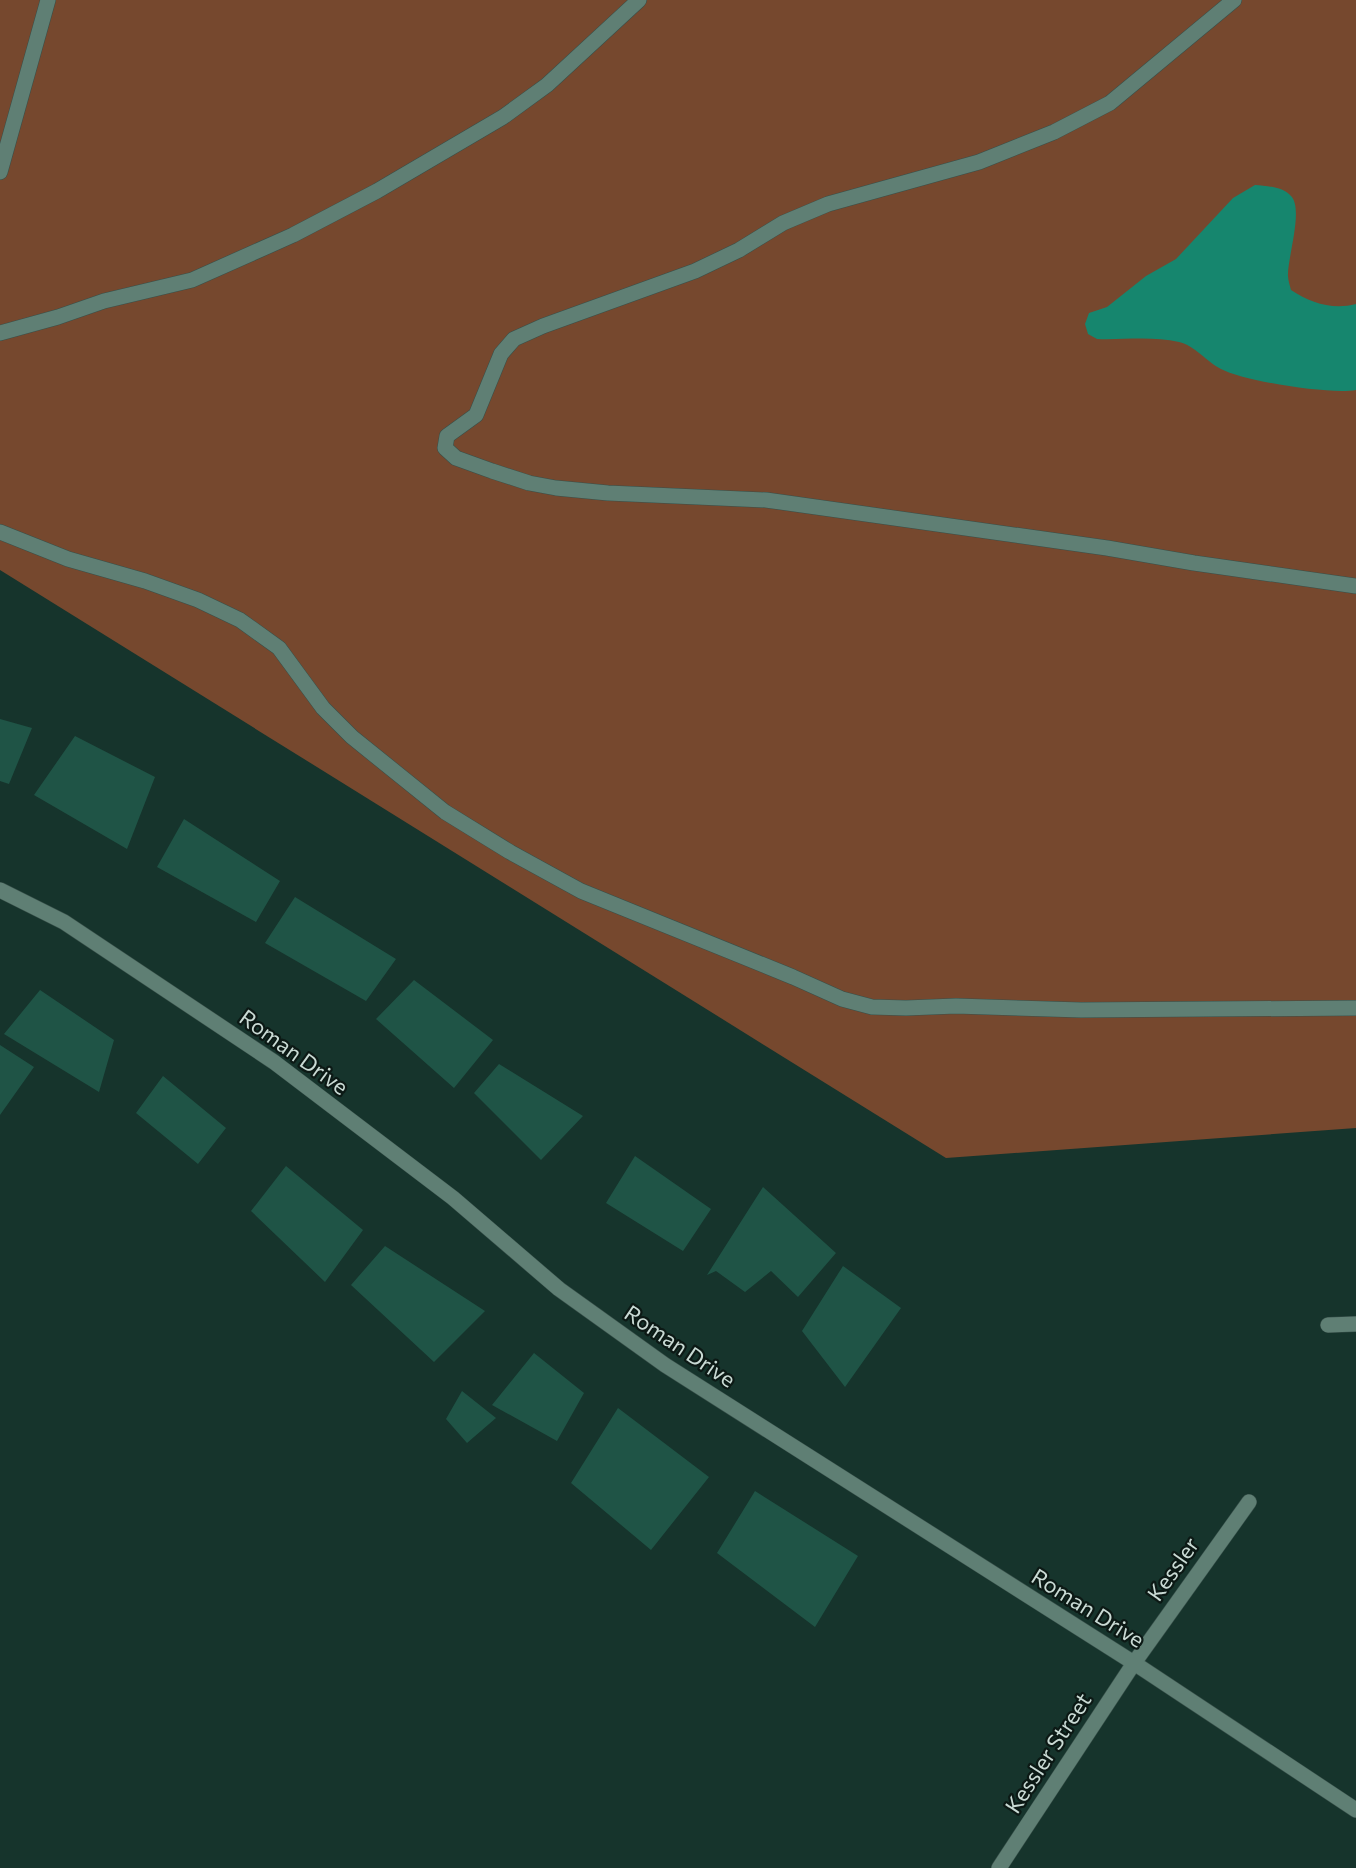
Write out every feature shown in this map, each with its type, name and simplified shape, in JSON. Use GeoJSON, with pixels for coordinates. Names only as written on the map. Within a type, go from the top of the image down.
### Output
{"type":"FeatureCollection","features":[{"type":"Feature","properties":{"kind":"street"},"geometry":{"type":"LineString","coordinates":[[0,172],[48,0]]}},
{"type":"Feature","properties":{"kind":"street"},"geometry":{"type":"LineString","coordinates":[[0,333],[104,301],[192,280],[293,235],[377,191],[502,117],[547,85],[639,0]]}},
{"type":"Feature","properties":{"kind":"street"},"geometry":{"type":"LineString","coordinates":[[1234,0],[1110,103],[1054,132],[979,162],[828,204],[783,223],[739,250],[695,271],[543,326],[514,339],[501,354],[476,415],[447,436],[445,448],[456,458],[483,468],[530,483],[556,488],[608,493],[766,500],[1356,586]]}},
{"type":"Feature","properties":{"kind":"street"},"geometry":{"type":"LineString","coordinates":[[0,532],[68,559],[145,581],[198,600],[240,620],[279,648],[323,708],[352,738],[445,812],[510,852],[581,891],[842,999],[872,1006],[906,1008],[956,1006],[1081,1011],[1356,1008]]}},
{"type":"Feature","properties":{"kind":"street","name":"Roman Drive"},"geometry":{"type":"LineString","coordinates":[[0,890],[64,922],[274,1062],[453,1198],[559,1289],[665,1365],[1134,1664],[1356,1810]]}},
{"type":"Feature","properties":{"kind":"street"},"geometry":{"type":"LineString","coordinates":[[1328,1325],[1356,1324]]}},
{"type":"Feature","properties":{"kind":"street","name":"Kessler"},"geometry":{"type":"LineString","coordinates":[[1134,1664],[1249,1502]]}},
{"type":"Feature","properties":{"kind":"street","name":"Kessler Street"},"geometry":{"type":"LineString","coordinates":[[999,1868],[1134,1664]]}},
{"type":"Feature","properties":{"kind":"shaded area"},"geometry":{"type":"Polygon","coordinates":[[[0,0],[1356,0],[1356,1128],[946,1158],[0,570],[0,0]]]}},
{"type":"Feature","properties":{"kind":"shaded area"},"geometry":{"type":"Polygon","coordinates":[[[1255,185],[1274,187],[1284,191],[1295,202],[1296,223],[1288,268],[1291,290],[1306,299],[1330,306],[1356,304],[1356,390],[1308,389],[1232,374],[1221,369],[1190,346],[1179,342],[1148,339],[1097,339],[1088,334],[1085,324],[1089,313],[1107,307],[1146,276],[1176,259],[1233,198],[1255,185]]]}},
{"type":"Feature","properties":{"kind":"building"},"geometry":{"type":"Polygon","coordinates":[[[0,719],[32,728],[9,784],[0,781],[0,719]]]}},
{"type":"Feature","properties":{"kind":"building"},"geometry":{"type":"Polygon","coordinates":[[[75,736],[155,777],[127,849],[34,795],[75,736]]]}},
{"type":"Feature","properties":{"kind":"building"},"geometry":{"type":"Polygon","coordinates":[[[184,819],[280,881],[256,922],[157,867],[184,819]]]}},
{"type":"Feature","properties":{"kind":"building"},"geometry":{"type":"Polygon","coordinates":[[[295,897],[396,959],[366,1001],[265,943],[295,897]]]}},
{"type":"Feature","properties":{"kind":"building"},"geometry":{"type":"Polygon","coordinates":[[[414,980],[493,1040],[454,1088],[376,1019],[414,980]]]}},
{"type":"Feature","properties":{"kind":"building"},"geometry":{"type":"Polygon","coordinates":[[[40,990],[114,1040],[99,1092],[4,1034],[40,990]]]}},
{"type":"Feature","properties":{"kind":"building"},"geometry":{"type":"Polygon","coordinates":[[[0,1045],[34,1067],[0,1115],[0,1045]]]}},
{"type":"Feature","properties":{"kind":"building"},"geometry":{"type":"Polygon","coordinates":[[[499,1064],[583,1116],[541,1160],[474,1093],[499,1064]]]}},
{"type":"Feature","properties":{"kind":"building"},"geometry":{"type":"Polygon","coordinates":[[[163,1076],[226,1128],[198,1164],[136,1113],[163,1076]]]}},
{"type":"Feature","properties":{"kind":"building"},"geometry":{"type":"Polygon","coordinates":[[[635,1156],[711,1209],[683,1251],[606,1203],[635,1156]]]}},
{"type":"Feature","properties":{"kind":"building"},"geometry":{"type":"Polygon","coordinates":[[[286,1166],[363,1230],[325,1282],[251,1211],[286,1166]]]}},
{"type":"Feature","properties":{"kind":"building"},"geometry":{"type":"Polygon","coordinates":[[[763,1187],[836,1253],[798,1297],[771,1271],[745,1292],[716,1271],[707,1275],[763,1187]]]}},
{"type":"Feature","properties":{"kind":"building"},"geometry":{"type":"Polygon","coordinates":[[[385,1246],[485,1311],[434,1362],[351,1285],[385,1246]]]}},
{"type":"Feature","properties":{"kind":"building"},"geometry":{"type":"Polygon","coordinates":[[[843,1266],[901,1308],[845,1387],[802,1331],[843,1266]]]}},
{"type":"Feature","properties":{"kind":"building"},"geometry":{"type":"Polygon","coordinates":[[[534,1353],[584,1393],[557,1441],[492,1405],[534,1353]]]}},
{"type":"Feature","properties":{"kind":"building"},"geometry":{"type":"Polygon","coordinates":[[[462,1391],[496,1418],[467,1443],[446,1419],[462,1391]]]}},
{"type":"Feature","properties":{"kind":"building"},"geometry":{"type":"Polygon","coordinates":[[[618,1408],[709,1477],[651,1550],[571,1483],[618,1408]]]}},
{"type":"Feature","properties":{"kind":"building"},"geometry":{"type":"Polygon","coordinates":[[[755,1491],[858,1556],[815,1627],[717,1553],[755,1491]]]}}]}
